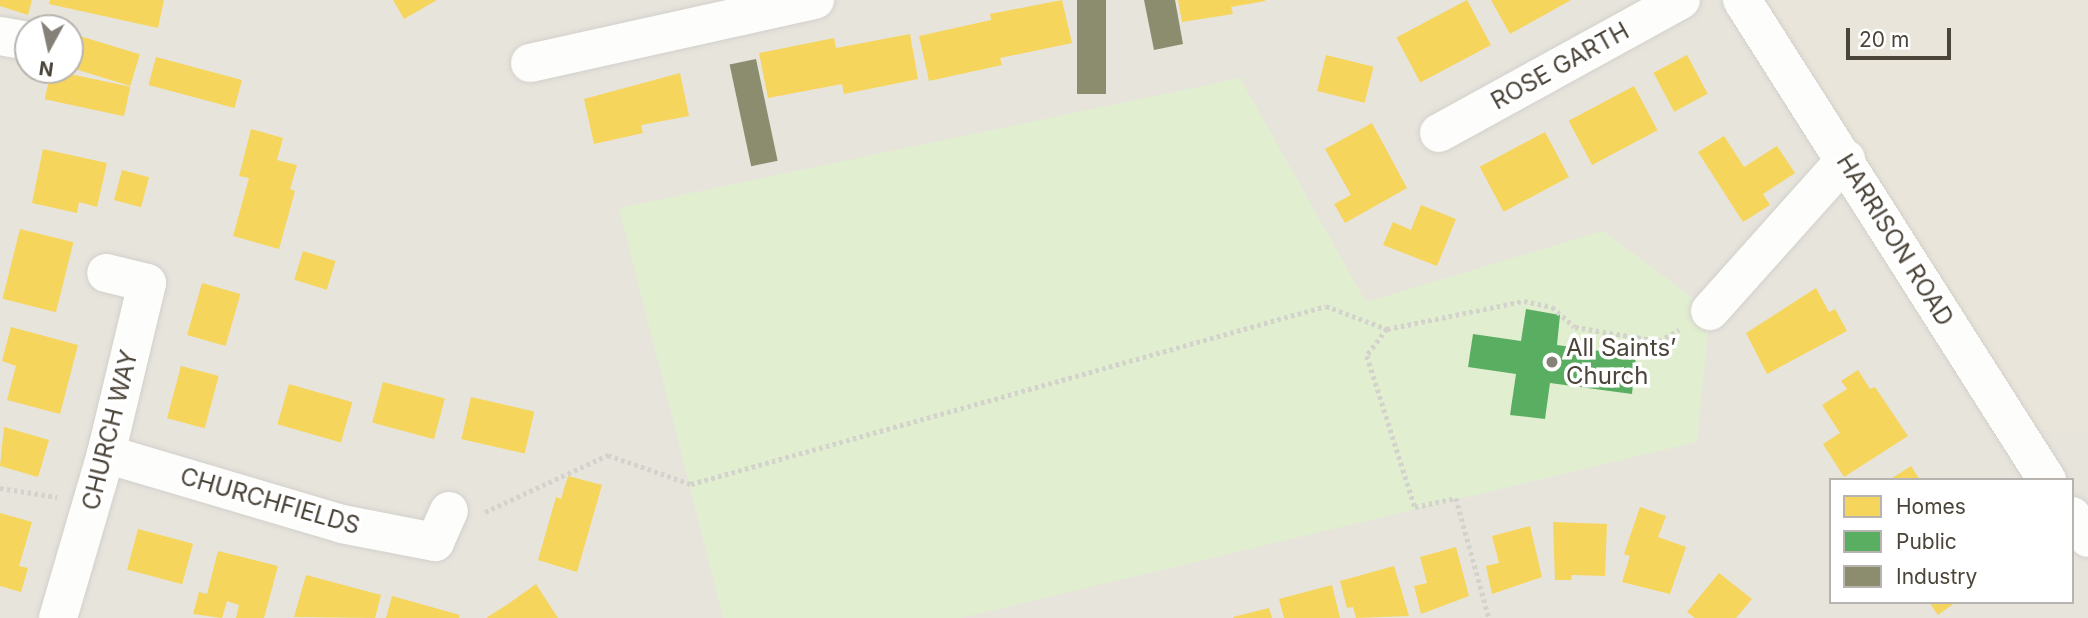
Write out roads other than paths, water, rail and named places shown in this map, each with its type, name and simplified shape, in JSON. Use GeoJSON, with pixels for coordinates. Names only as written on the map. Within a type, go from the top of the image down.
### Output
{"type":"FeatureCollection","features":[{"type":"Feature","properties":{"kind":"street"},"geometry":{"type":"LineString","coordinates":[[530,63],[750,7],[815,0]]}},
{"type":"Feature","properties":{"kind":"street","name":"ROSE GARTH"},"geometry":{"type":"LineString","coordinates":[[1439,133],[1681,0]]}},
{"type":"Feature","properties":{"kind":"street","name":"HARRISON ROAD"},"geometry":{"type":"LineString","coordinates":[[1742,0],[1846,159],[2045,478]]}},
{"type":"Feature","properties":{"kind":"street"},"geometry":{"type":"LineString","coordinates":[[1710,311],[1846,159]]}},
{"type":"Feature","properties":{"kind":"street","name":"CHURCH WAY"},"geometry":{"type":"LineString","coordinates":[[58,618],[106,454],[147,283],[106,273]]}},
{"type":"Feature","properties":{"kind":"street","name":"CHURCHFIELDS"},"geometry":{"type":"LineString","coordinates":[[106,454],[342,524],[449,534]]}},
{"type":"Feature","properties":{"kind":"street"},"geometry":{"type":"LineString","coordinates":[[2074,519],[2088,538]]}},
{"type":"Feature","properties":{"kind":"place","name":"All Saints’ Church"},"geometry":{"type":"Point","coordinates":[1552,362]}}]}
